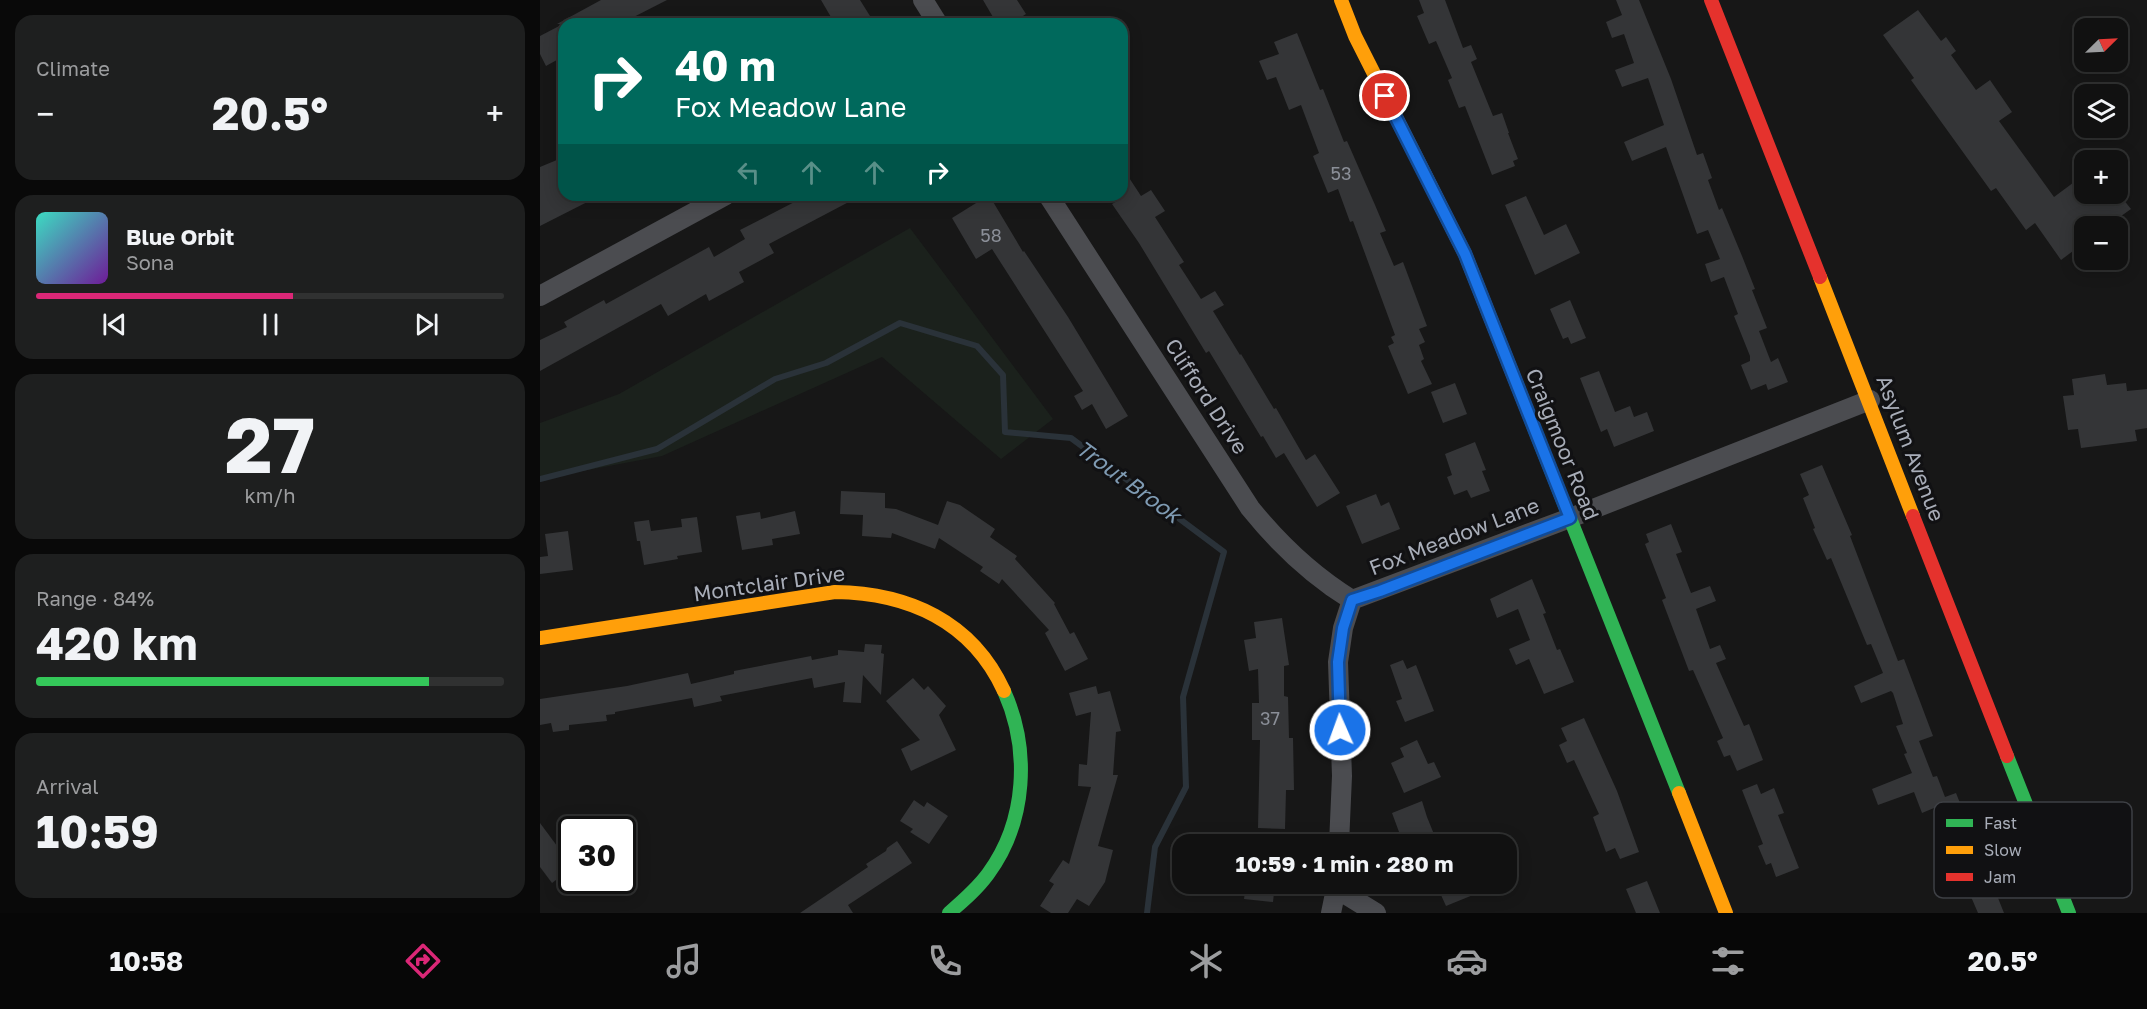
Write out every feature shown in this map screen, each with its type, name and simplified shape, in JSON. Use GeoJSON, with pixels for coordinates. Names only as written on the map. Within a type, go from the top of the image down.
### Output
{"type":"FeatureCollection","features":[{"type":"Feature","properties":{"kind":"street"},"geometry":{"type":"LineString","coordinates":[[923,0],[934,18]]}},
{"type":"Feature","properties":{"kind":"street","name":"Craigmoor Road"},"geometry":{"type":"LineString","coordinates":[[1341,0],[1355,36],[1465,254],[1726,913]]}},
{"type":"Feature","properties":{"kind":"street","name":"Asylum Avenue"},"geometry":{"type":"LineString","coordinates":[[1712,0],[2026,802]]}},
{"type":"Feature","properties":{"kind":"street"},"geometry":{"type":"LineString","coordinates":[[540,296],[715,201]]}},
{"type":"Feature","properties":{"kind":"street","name":"Clifford Drive"},"geometry":{"type":"LineString","coordinates":[[1052,201],[1250,508],[1270,533],[1291,553],[1331,587],[1352,600]]}},
{"type":"Feature","properties":{"kind":"street","name":"Fox Meadow Lane"},"geometry":{"type":"LineString","coordinates":[[1339,834],[1342,776],[1338,662],[1343,628],[1352,600],[1570,518],[1870,400]]}},
{"type":"Feature","properties":{"kind":"street","name":"Montclair Drive"},"geometry":{"type":"LineString","coordinates":[[540,638],[835,592],[888,597],[915,605],[946,622],[978,649],[1000,681],[1017,719],[1024,761],[1013,825],[999,857],[974,890],[949,913]]}},
{"type":"Feature","properties":{"kind":"street"},"geometry":{"type":"LineString","coordinates":[[1331,913],[1335,894]]}},
{"type":"Feature","properties":{"kind":"street"},"geometry":{"type":"LineString","coordinates":[[1349,894],[1377,913]]}},
{"type":"Feature","properties":{"kind":"street","name":"Asylum Avenue"},"geometry":{"type":"LineString","coordinates":[[2063,898],[2069,913]]}},
{"type":"Feature","properties":{"kind":"shaded area"},"geometry":{"type":"Polygon","coordinates":[[[910,228],[1053,419],[1001,459],[882,357],[662,456],[540,479],[540,423],[619,394],[910,228]]]}},
{"type":"Feature","properties":{"kind":"building"},"geometry":{"type":"Polygon","coordinates":[[[601,0],[667,0],[632,18],[568,18],[601,0]]]}},
{"type":"Feature","properties":{"kind":"building"},"geometry":{"type":"Polygon","coordinates":[[[821,0],[860,0],[871,18],[832,18],[821,0]]]}},
{"type":"Feature","properties":{"kind":"building"},"geometry":{"type":"Polygon","coordinates":[[[983,0],[1017,0],[1026,14],[1020,18],[994,18],[983,0]]]}},
{"type":"Feature","properties":{"kind":"building"},"geometry":{"type":"Polygon","coordinates":[[[1419,0],[1445,0],[1463,48],[1471,45],[1477,59],[1471,62],[1493,116],[1502,113],[1518,159],[1513,161],[1515,166],[1492,175],[1465,106],[1459,108],[1448,80],[1452,78],[1436,41],[1429,44],[1417,16],[1424,13],[1419,0]]]}},
{"type":"Feature","properties":{"kind":"building"},"geometry":{"type":"Polygon","coordinates":[[[1616,0],[1639,0],[1671,79],[1697,155],[1703,153],[1712,178],[1708,180],[1719,210],[1722,208],[1755,289],[1752,290],[1767,328],[1759,331],[1771,362],[1778,358],[1788,382],[1768,390],[1766,384],[1751,390],[1741,365],[1750,361],[1750,356],[1734,316],[1738,314],[1724,277],[1711,282],[1705,264],[1720,259],[1708,230],[1697,234],[1666,147],[1632,161],[1624,142],[1664,125],[1648,78],[1622,87],[1615,70],[1634,63],[1624,34],[1612,38],[1606,22],[1622,15],[1616,0]]]}},
{"type":"Feature","properties":{"kind":"building"},"geometry":{"type":"Polygon","coordinates":[[[1918,10],[1941,41],[1946,37],[1956,51],[1951,55],[1976,90],[1990,80],[2012,112],[1999,121],[2054,197],[2074,182],[2074,204],[2127,204],[2131,209],[2121,216],[2074,216],[2074,250],[2061,260],[2035,223],[2026,230],[1996,188],[1991,191],[1911,80],[1914,78],[1883,35],[1918,10]]]}},
{"type":"Feature","properties":{"kind":"building"},"geometry":{"type":"Polygon","coordinates":[[[558,27],[558,59],[546,66],[540,54],[540,36],[558,27]]]}},
{"type":"Feature","properties":{"kind":"building"},"geometry":{"type":"Polygon","coordinates":[[[1297,33],[1320,90],[1323,89],[1344,142],[1347,141],[1386,231],[1380,233],[1394,266],[1403,262],[1427,326],[1419,329],[1425,342],[1419,345],[1424,359],[1421,361],[1432,384],[1408,394],[1388,346],[1394,343],[1391,337],[1395,335],[1353,221],[1350,222],[1338,189],[1328,193],[1313,156],[1319,153],[1301,105],[1289,110],[1276,77],[1267,80],[1259,61],[1279,54],[1274,42],[1297,33]]]}},
{"type":"Feature","properties":{"kind":"building"},"geometry":{"type":"Polygon","coordinates":[[[558,160],[558,201],[589,201],[540,226],[540,167],[558,160]]]}},
{"type":"Feature","properties":{"kind":"building"},"geometry":{"type":"Polygon","coordinates":[[[1128,176],[1141,196],[1151,190],[1165,211],[1155,217],[1184,262],[1179,265],[1201,299],[1215,291],[1224,305],[1213,311],[1240,355],[1274,409],[1276,408],[1306,460],[1315,454],[1340,493],[1317,507],[1284,453],[1276,458],[1209,351],[1206,353],[1139,243],[1112,204],[1117,201],[1128,201],[1128,176]]]}},
{"type":"Feature","properties":{"kind":"building"},"geometry":{"type":"Polygon","coordinates":[[[1526,196],[1544,235],[1566,224],[1580,253],[1535,275],[1505,205],[1526,196]]]}},
{"type":"Feature","properties":{"kind":"building"},"geometry":{"type":"Polygon","coordinates":[[[796,201],[851,201],[769,244],[774,253],[739,272],[744,282],[709,301],[706,294],[668,316],[661,304],[540,371],[540,340],[567,327],[564,322],[604,300],[606,304],[709,247],[714,257],[745,239],[740,230],[796,201]]]}},
{"type":"Feature","properties":{"kind":"building"},"geometry":{"type":"Polygon","coordinates":[[[979,201],[993,201],[1023,252],[1068,317],[1128,416],[1106,429],[1092,404],[1082,410],[1074,396],[1083,391],[992,249],[976,259],[952,218],[979,201]]]}},
{"type":"Feature","properties":{"kind":"building"},"geometry":{"type":"Polygon","coordinates":[[[1570,300],[1586,338],[1571,344],[1568,337],[1563,339],[1550,309],[1570,300]]]}},
{"type":"Feature","properties":{"kind":"building"},"geometry":{"type":"Polygon","coordinates":[[[1599,371],[1615,412],[1630,406],[1634,417],[1647,412],[1654,431],[1614,447],[1607,429],[1601,432],[1580,378],[1599,371]]]}},
{"type":"Feature","properties":{"kind":"building"},"geometry":{"type":"Polygon","coordinates":[[[2105,374],[2107,385],[2126,383],[2127,391],[2147,389],[2147,428],[2135,430],[2137,441],[2081,448],[2078,429],[2068,430],[2063,396],[2074,395],[2072,379],[2105,374]]]}},
{"type":"Feature","properties":{"kind":"building"},"geometry":{"type":"Polygon","coordinates":[[[1455,383],[1467,414],[1443,423],[1431,392],[1455,383]]]}},
{"type":"Feature","properties":{"kind":"building"},"geometry":{"type":"Polygon","coordinates":[[[1475,442],[1486,470],[1482,471],[1490,491],[1471,498],[1467,490],[1454,495],[1447,477],[1452,475],[1445,454],[1475,442]]]}},
{"type":"Feature","properties":{"kind":"building"},"geometry":{"type":"Polygon","coordinates":[[[1822,465],[1852,535],[1850,536],[1898,661],[1904,659],[1933,736],[1919,741],[1933,777],[1937,776],[1945,797],[1956,793],[1960,802],[1934,802],[1934,808],[1922,813],[1914,792],[1878,805],[1872,789],[1912,773],[1896,726],[1903,724],[1891,691],[1861,703],[1854,686],[1883,673],[1871,644],[1867,645],[1831,558],[1827,560],[1813,529],[1815,528],[1803,498],[1809,495],[1800,474],[1822,465]]]}},
{"type":"Feature","properties":{"kind":"building"},"geometry":{"type":"Polygon","coordinates":[[[841,491],[885,493],[885,508],[896,509],[938,525],[947,501],[960,505],[995,529],[990,537],[1017,556],[1015,559],[1055,603],[1070,634],[1074,632],[1088,659],[1065,671],[1045,633],[1049,630],[1002,579],[999,584],[980,571],[983,567],[939,538],[935,549],[892,533],[891,538],[862,536],[863,515],[840,514],[841,491]]]}},
{"type":"Feature","properties":{"kind":"building"},"geometry":{"type":"Polygon","coordinates":[[[1376,494],[1381,506],[1389,502],[1400,529],[1362,544],[1346,506],[1376,494]]]}},
{"type":"Feature","properties":{"kind":"building"},"geometry":{"type":"Polygon","coordinates":[[[795,511],[800,534],[772,539],[773,545],[742,550],[736,516],[760,512],[761,519],[795,511]]]}},
{"type":"Feature","properties":{"kind":"building"},"geometry":{"type":"Polygon","coordinates":[[[697,517],[702,552],[644,565],[634,522],[649,520],[651,531],[682,527],[681,519],[697,517]]]}},
{"type":"Feature","properties":{"kind":"building"},"geometry":{"type":"Polygon","coordinates":[[[1671,524],[1682,552],[1676,554],[1691,593],[1710,586],[1716,601],[1696,609],[1710,649],[1720,645],[1726,659],[1716,663],[1744,726],[1749,724],[1763,760],[1737,771],[1730,755],[1724,757],[1717,741],[1723,738],[1693,670],[1689,671],[1662,600],[1666,598],[1645,544],[1649,542],[1646,534],[1671,524]]]}},
{"type":"Feature","properties":{"kind":"building"},"geometry":{"type":"Polygon","coordinates":[[[568,531],[573,570],[540,574],[540,557],[548,556],[545,534],[568,531]]]}},
{"type":"Feature","properties":{"kind":"building"},"geometry":{"type":"Polygon","coordinates":[[[1532,579],[1546,613],[1543,614],[1557,650],[1560,649],[1574,682],[1544,694],[1529,659],[1516,665],[1509,649],[1530,640],[1518,609],[1497,618],[1490,599],[1532,579]]]}},
{"type":"Feature","properties":{"kind":"building"},"geometry":{"type":"Polygon","coordinates":[[[1282,618],[1289,665],[1284,666],[1284,696],[1288,697],[1289,738],[1293,738],[1294,790],[1286,790],[1285,829],[1258,828],[1260,740],[1252,740],[1252,703],[1259,703],[1258,669],[1249,671],[1244,640],[1256,638],[1254,622],[1282,618]]]}},
{"type":"Feature","properties":{"kind":"building"},"geometry":{"type":"Polygon","coordinates":[[[865,644],[882,645],[881,653],[884,654],[881,695],[863,675],[861,703],[843,702],[845,682],[814,688],[812,678],[720,696],[722,701],[694,707],[692,698],[615,712],[615,714],[606,715],[607,721],[569,725],[569,730],[553,732],[551,723],[540,725],[540,699],[627,686],[688,673],[691,684],[734,674],[734,671],[811,656],[812,660],[838,655],[838,650],[864,652],[865,644]]]}},
{"type":"Feature","properties":{"kind":"building"},"geometry":{"type":"Polygon","coordinates":[[[1403,660],[1407,669],[1416,665],[1434,711],[1405,722],[1396,701],[1402,699],[1390,665],[1403,660]]]}},
{"type":"Feature","properties":{"kind":"building"},"geometry":{"type":"Polygon","coordinates":[[[913,678],[924,690],[928,686],[946,706],[939,715],[956,750],[911,771],[901,749],[920,740],[886,701],[913,678]]]}},
{"type":"Feature","properties":{"kind":"building"},"geometry":{"type":"Polygon","coordinates":[[[1096,686],[1098,694],[1110,691],[1121,731],[1116,732],[1113,775],[1118,775],[1098,846],[1113,850],[1105,882],[1089,906],[1077,899],[1068,913],[1051,913],[1040,906],[1054,884],[1049,881],[1063,860],[1069,864],[1091,787],[1078,786],[1079,764],[1087,765],[1091,712],[1076,716],[1069,693],[1096,686]]]}},
{"type":"Feature","properties":{"kind":"building"},"geometry":{"type":"Polygon","coordinates":[[[1584,718],[1617,791],[1639,852],[1620,859],[1615,848],[1606,852],[1593,817],[1599,814],[1574,760],[1567,763],[1559,745],[1567,741],[1561,728],[1584,718]]]}},
{"type":"Feature","properties":{"kind":"building"},"geometry":{"type":"Polygon","coordinates":[[[1417,740],[1428,764],[1434,762],[1441,777],[1404,793],[1391,763],[1404,757],[1400,748],[1417,740]]]}},
{"type":"Feature","properties":{"kind":"building"},"geometry":{"type":"Polygon","coordinates":[[[1757,784],[1761,794],[1774,788],[1784,813],[1778,815],[1799,868],[1776,877],[1771,863],[1766,865],[1758,846],[1763,844],[1742,790],[1757,784]]]}},
{"type":"Feature","properties":{"kind":"building"},"geometry":{"type":"Polygon","coordinates":[[[914,800],[924,807],[927,802],[948,816],[929,844],[910,832],[913,829],[900,821],[914,800]]]}},
{"type":"Feature","properties":{"kind":"building"},"geometry":{"type":"Polygon","coordinates":[[[1422,801],[1434,834],[1400,834],[1392,813],[1422,801]]]}},
{"type":"Feature","properties":{"kind":"building"},"geometry":{"type":"Polygon","coordinates":[[[540,823],[558,847],[558,878],[552,883],[540,867],[540,823]]]}},
{"type":"Feature","properties":{"kind":"building"},"geometry":{"type":"Polygon","coordinates":[[[897,841],[912,863],[848,905],[853,913],[800,913],[868,867],[866,864],[897,841]]]}},
{"type":"Feature","properties":{"kind":"building"},"geometry":{"type":"Polygon","coordinates":[[[1647,881],[1660,913],[1636,913],[1626,889],[1647,881]]]}},
{"type":"Feature","properties":{"kind":"building"},"geometry":{"type":"Polygon","coordinates":[[[1245,894],[1274,894],[1273,902],[1244,899],[1245,894]]]}},
{"type":"Feature","properties":{"kind":"building"},"geometry":{"type":"Polygon","coordinates":[[[1441,894],[1475,894],[1446,906],[1441,894]]]}},
{"type":"Feature","properties":{"kind":"building"},"geometry":{"type":"Polygon","coordinates":[[[1972,898],[1998,898],[2004,913],[1978,913],[1972,898]]]}},
{"type":"Feature","properties":{"kind":"waterway","name":"Trout Brook"},"geometry":{"type":"LineString","coordinates":[[540,479],[657,449],[775,379],[826,363],[900,323],[977,346],[1003,375],[1005,432],[1071,438],[1224,552],[1183,697],[1186,787],[1155,847],[1147,913]]}},
{"type":"Feature","properties":{"kind":"traffic: fast"},"geometry":{"type":"LineString","coordinates":[[1529,415],[1679,793]]}},
{"type":"Feature","properties":{"kind":"traffic: fast"},"geometry":{"type":"LineString","coordinates":[[949,913],[975,890],[988,874],[1011,831],[1017,808],[1021,760],[1018,737],[1004,691]]}},
{"type":"Feature","properties":{"kind":"traffic: fast"},"geometry":{"type":"LineString","coordinates":[[2007,756],[2025,802]]}},
{"type":"Feature","properties":{"kind":"traffic: fast"},"geometry":{"type":"LineString","coordinates":[[2063,898],[2069,913]]}},
{"type":"Feature","properties":{"kind":"traffic: slow"},"geometry":{"type":"LineString","coordinates":[[1341,0],[1355,36],[1465,254],[1529,415]]}},
{"type":"Feature","properties":{"kind":"traffic: slow"},"geometry":{"type":"LineString","coordinates":[[1820,277],[1913,516]]}},
{"type":"Feature","properties":{"kind":"traffic: slow"},"geometry":{"type":"LineString","coordinates":[[540,638],[835,592],[862,594],[912,605],[956,629],[991,667],[1004,691]]}},
{"type":"Feature","properties":{"kind":"traffic: slow"},"geometry":{"type":"LineString","coordinates":[[1679,793],[1726,913]]}},
{"type":"Feature","properties":{"kind":"traffic: jam"},"geometry":{"type":"LineString","coordinates":[[1711,0],[1820,277]]}},
{"type":"Feature","properties":{"kind":"traffic: jam"},"geometry":{"type":"LineString","coordinates":[[1913,516],[2007,756]]}},
{"type":"Feature","properties":{"kind":"route"},"geometry":{"type":"LineString","coordinates":[[1340,730],[1338,662],[1343,628],[1352,600],[1570,518],[1465,254],[1385,96]]}}]}
